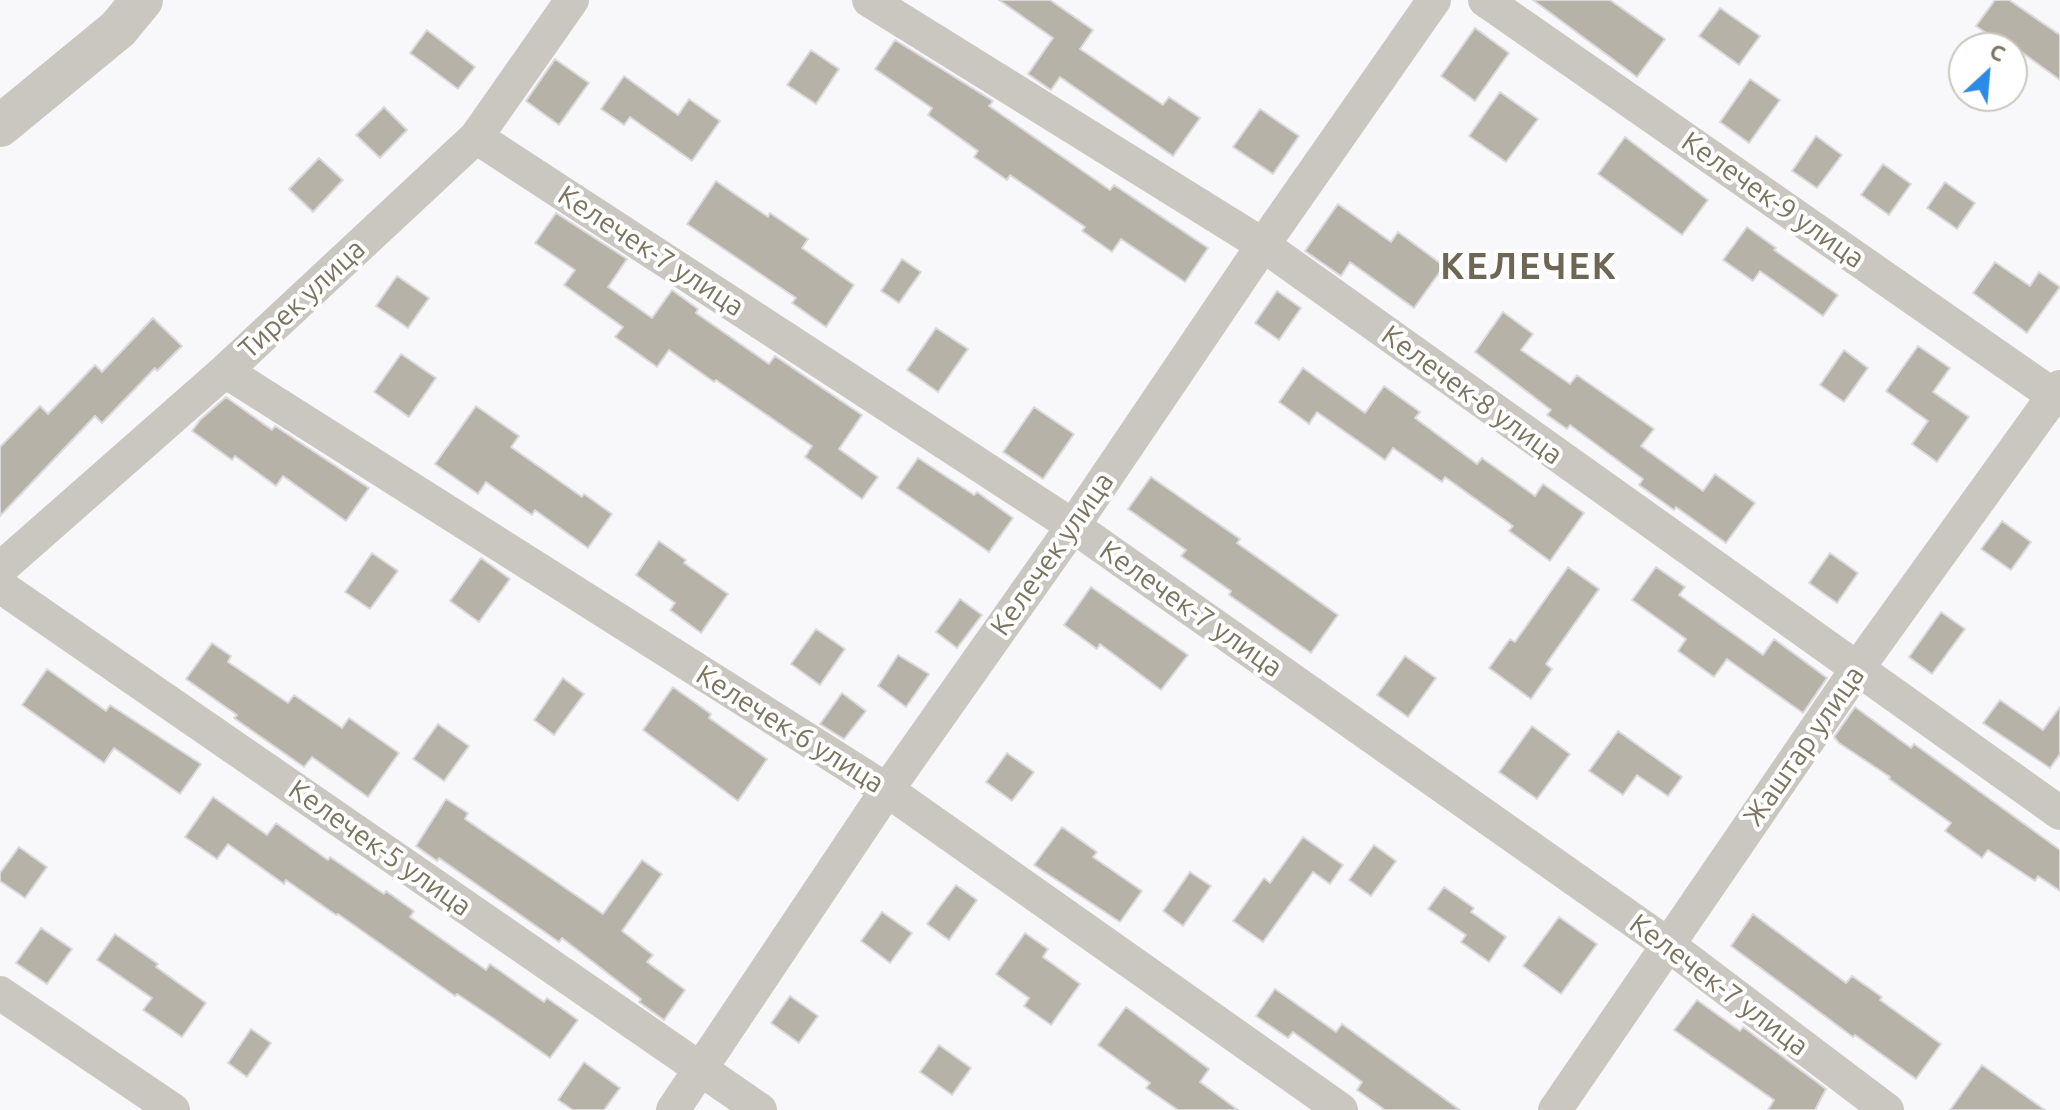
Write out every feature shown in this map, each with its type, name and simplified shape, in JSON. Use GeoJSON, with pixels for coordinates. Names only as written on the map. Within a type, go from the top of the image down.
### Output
{"type":"FeatureCollection","features":[{"type":"Feature","properties":{"kind":"street"},"geometry":{"type":"LineString","coordinates":[[0,126],[118,29],[142,0]]}},
{"type":"Feature","properties":{"kind":"street","name":"Тирек улица"},"geometry":{"type":"LineString","coordinates":[[0,569],[225,371],[476,137],[572,0]]}},
{"type":"Feature","properties":{"kind":"street","name":"Келечек-8 улица"},"geometry":{"type":"LineString","coordinates":[[869,0],[1263,245],[2060,813]]}},
{"type":"Feature","properties":{"kind":"street","name":"Келечек улица"},"geometry":{"type":"LineString","coordinates":[[673,1110],[887,790],[1073,526],[1434,0]]}},
{"type":"Feature","properties":{"kind":"street","name":"Келечек-9 улица"},"geometry":{"type":"LineString","coordinates":[[1485,0],[2058,394]]}},
{"type":"Feature","properties":{"kind":"street","name":"Келечек-7 улица"},"geometry":{"type":"LineString","coordinates":[[476,137],[1073,526],[1667,944],[1887,1110]]}},
{"type":"Feature","properties":{"kind":"street","name":"Келечек-6 улица"},"geometry":{"type":"LineString","coordinates":[[225,371],[887,790],[1341,1110]]}},
{"type":"Feature","properties":{"kind":"street","name":"Жаштар улица"},"geometry":{"type":"LineString","coordinates":[[1555,1110],[1857,669],[2058,394]]}},
{"type":"Feature","properties":{"kind":"street","name":"Келечек-5 улица"},"geometry":{"type":"LineString","coordinates":[[0,586],[760,1110]]}},
{"type":"Feature","properties":{"kind":"street"},"geometry":{"type":"LineString","coordinates":[[0,993],[173,1110]]}},
{"type":"Feature","properties":{"kind":"building"},"geometry":{"type":"Polygon","coordinates":[[[999,0],[1050,0],[1093,30],[1080,49],[1163,105],[1169,97],[1200,118],[1173,156],[1060,77],[1051,90],[1028,74],[1053,38],[999,0]]]}},
{"type":"Feature","properties":{"kind":"building"},"geometry":{"type":"Polygon","coordinates":[[[1533,0],[1610,0],[1665,39],[1637,77],[1533,0]]]}},
{"type":"Feature","properties":{"kind":"building"},"geometry":{"type":"Polygon","coordinates":[[[1995,0],[2009,0],[2060,35],[2060,80],[2028,57],[2028,32],[1985,32],[1976,26],[1995,0]]]}},
{"type":"Feature","properties":{"kind":"building"},"geometry":{"type":"Polygon","coordinates":[[[1720,8],[1760,36],[1739,65],[1699,36],[1720,8]]]}},
{"type":"Feature","properties":{"kind":"building"},"geometry":{"type":"Polygon","coordinates":[[[1475,28],[1509,53],[1475,101],[1441,76],[1475,28]]]}},
{"type":"Feature","properties":{"kind":"building"},"geometry":{"type":"Polygon","coordinates":[[[427,30],[475,67],[458,89],[410,53],[427,30]]]}},
{"type":"Feature","properties":{"kind":"building"},"geometry":{"type":"Polygon","coordinates":[[[895,40],[993,101],[989,106],[1110,190],[1114,185],[1208,248],[1185,282],[1121,239],[1112,252],[1082,231],[1085,227],[1010,175],[1007,180],[974,157],[978,151],[928,115],[932,108],[875,69],[895,40]]]}},
{"type":"Feature","properties":{"kind":"building"},"geometry":{"type":"Polygon","coordinates":[[[811,50],[839,69],[816,104],[787,85],[811,50]]]}},
{"type":"Feature","properties":{"kind":"building"},"geometry":{"type":"Polygon","coordinates":[[[555,59],[589,83],[559,125],[526,101],[555,59]]]}},
{"type":"Feature","properties":{"kind":"building"},"geometry":{"type":"Polygon","coordinates":[[[624,76],[678,115],[689,99],[720,121],[692,161],[630,117],[624,125],[601,109],[624,76]]]}},
{"type":"Feature","properties":{"kind":"building"},"geometry":{"type":"Polygon","coordinates":[[[1750,79],[1780,100],[1749,143],[1720,122],[1750,79]]]}},
{"type":"Feature","properties":{"kind":"building"},"geometry":{"type":"Polygon","coordinates":[[[1500,92],[1538,119],[1506,162],[1469,136],[1500,92]]]}},
{"type":"Feature","properties":{"kind":"building"},"geometry":{"type":"Polygon","coordinates":[[[384,107],[407,130],[380,158],[356,135],[384,107]]]}},
{"type":"Feature","properties":{"kind":"building"},"geometry":{"type":"Polygon","coordinates":[[[1260,109],[1299,136],[1273,174],[1233,147],[1260,109]]]}},
{"type":"Feature","properties":{"kind":"building"},"geometry":{"type":"Polygon","coordinates":[[[1816,136],[1842,155],[1817,188],[1792,171],[1816,136]]]}},
{"type":"Feature","properties":{"kind":"building"},"geometry":{"type":"Polygon","coordinates":[[[1625,137],[1708,200],[1682,235],[1598,174],[1625,137]]]}},
{"type":"Feature","properties":{"kind":"building"},"geometry":{"type":"Polygon","coordinates":[[[319,158],[343,180],[313,212],[289,189],[319,158]]]}},
{"type":"Feature","properties":{"kind":"building"},"geometry":{"type":"Polygon","coordinates":[[[1883,164],[1911,184],[1889,215],[1861,195],[1883,164]]]}},
{"type":"Feature","properties":{"kind":"building"},"geometry":{"type":"Polygon","coordinates":[[[716,181],[768,217],[770,213],[808,239],[802,248],[854,285],[826,327],[792,303],[796,298],[687,224],[716,181]]]}},
{"type":"Feature","properties":{"kind":"building"},"geometry":{"type":"Polygon","coordinates":[[[1945,182],[1975,203],[1957,229],[1927,208],[1945,182]]]}},
{"type":"Feature","properties":{"kind":"building"},"geometry":{"type":"Polygon","coordinates":[[[1338,204],[1391,242],[1398,232],[1444,266],[1414,308],[1350,262],[1341,276],[1305,251],[1338,204]]]}},
{"type":"Feature","properties":{"kind":"building"},"geometry":{"type":"Polygon","coordinates":[[[556,213],[627,259],[608,287],[652,318],[672,290],[698,309],[696,313],[769,364],[775,356],[862,415],[839,449],[878,477],[862,499],[805,457],[812,446],[716,380],[714,382],[669,350],[657,367],[615,337],[623,327],[564,285],[575,270],[535,243],[556,213]]]}},
{"type":"Feature","properties":{"kind":"building"},"geometry":{"type":"Polygon","coordinates":[[[1747,227],[1838,295],[1823,316],[1760,271],[1753,281],[1723,260],[1747,227]]]}},
{"type":"Feature","properties":{"kind":"building"},"geometry":{"type":"Polygon","coordinates":[[[902,259],[921,272],[899,303],[881,291],[902,259]]]}},
{"type":"Feature","properties":{"kind":"building"},"geometry":{"type":"Polygon","coordinates":[[[1995,262],[2030,286],[2039,272],[2060,287],[2027,333],[1973,293],[1995,262]]]}},
{"type":"Feature","properties":{"kind":"building"},"geometry":{"type":"Polygon","coordinates":[[[397,276],[429,298],[408,328],[376,306],[397,276]]]}},
{"type":"Feature","properties":{"kind":"building"},"geometry":{"type":"Polygon","coordinates":[[[1277,291],[1301,308],[1279,340],[1255,323],[1277,291]]]}},
{"type":"Feature","properties":{"kind":"building"},"geometry":{"type":"Polygon","coordinates":[[[1503,312],[1533,334],[1521,350],[1570,384],[1577,375],[1654,429],[1641,446],[1703,491],[1715,474],[1755,503],[1726,543],[1639,485],[1643,479],[1570,425],[1567,429],[1547,415],[1551,410],[1475,352],[1503,312]]]}},
{"type":"Feature","properties":{"kind":"building"},"geometry":{"type":"Polygon","coordinates":[[[153,318],[182,346],[157,371],[155,368],[102,423],[95,416],[0,516],[0,447],[40,406],[48,414],[95,365],[102,372],[153,318]]]}},
{"type":"Feature","properties":{"kind":"building"},"geometry":{"type":"Polygon","coordinates":[[[936,328],[968,349],[938,392],[907,370],[936,328]]]}},
{"type":"Feature","properties":{"kind":"building"},"geometry":{"type":"Polygon","coordinates":[[[1918,346],[1950,368],[1933,392],[1969,417],[1937,462],[1912,444],[1928,421],[1886,391],[1918,346]]]}},
{"type":"Feature","properties":{"kind":"building"},"geometry":{"type":"Polygon","coordinates":[[[1844,350],[1868,368],[1844,402],[1820,385],[1844,350]]]}},
{"type":"Feature","properties":{"kind":"building"},"geometry":{"type":"Polygon","coordinates":[[[401,354],[436,378],[409,417],[374,392],[401,354]]]}},
{"type":"Feature","properties":{"kind":"building"},"geometry":{"type":"Polygon","coordinates":[[[1303,368],[1365,413],[1384,386],[1420,412],[1415,418],[1477,464],[1482,458],[1535,496],[1543,484],[1584,513],[1550,561],[1509,531],[1513,526],[1445,477],[1442,482],[1393,448],[1385,460],[1317,412],[1309,424],[1279,402],[1303,368]]]}},
{"type":"Feature","properties":{"kind":"building"},"geometry":{"type":"Polygon","coordinates":[[[226,397],[272,430],[275,426],[369,488],[346,521],[283,476],[276,486],[235,456],[232,460],[192,431],[226,397]]]}},
{"type":"Feature","properties":{"kind":"building"},"geometry":{"type":"Polygon","coordinates":[[[476,406],[519,436],[511,447],[582,497],[584,494],[612,514],[588,548],[535,510],[532,515],[486,482],[478,494],[435,464],[476,406]]]}},
{"type":"Feature","properties":{"kind":"building"},"geometry":{"type":"Polygon","coordinates":[[[1034,407],[1074,434],[1043,479],[1003,452],[1034,407]]]}},
{"type":"Feature","properties":{"kind":"building"},"geometry":{"type":"Polygon","coordinates":[[[918,458],[974,495],[977,492],[1013,518],[989,552],[897,488],[918,458]]]}},
{"type":"Feature","properties":{"kind":"building"},"geometry":{"type":"Polygon","coordinates":[[[1151,477],[1240,539],[1237,543],[1338,615],[1311,653],[1229,595],[1231,591],[1181,556],[1186,550],[1128,509],[1151,477]]]}},
{"type":"Feature","properties":{"kind":"building"},"geometry":{"type":"Polygon","coordinates":[[[2002,521],[2031,542],[2011,570],[1981,549],[2002,521]]]}},
{"type":"Feature","properties":{"kind":"building"},"geometry":{"type":"Polygon","coordinates":[[[659,541],[728,594],[701,633],[670,610],[675,603],[636,575],[659,541]]]}},
{"type":"Feature","properties":{"kind":"building"},"geometry":{"type":"Polygon","coordinates":[[[372,553],[398,571],[370,609],[345,592],[372,553]]]}},
{"type":"Feature","properties":{"kind":"building"},"geometry":{"type":"Polygon","coordinates":[[[1830,553],[1858,573],[1837,603],[1809,583],[1830,553]]]}},
{"type":"Feature","properties":{"kind":"building"},"geometry":{"type":"Polygon","coordinates":[[[481,558],[510,579],[479,622],[450,601],[481,558]]]}},
{"type":"Feature","properties":{"kind":"building"},"geometry":{"type":"Polygon","coordinates":[[[1568,567],[1599,589],[1546,664],[1552,669],[1531,699],[1489,668],[1510,639],[1515,642],[1568,567]]]}},
{"type":"Feature","properties":{"kind":"building"},"geometry":{"type":"Polygon","coordinates":[[[1656,567],[1685,587],[1679,595],[1763,655],[1774,639],[1827,678],[1803,713],[1727,659],[1714,677],[1678,651],[1686,639],[1632,600],[1656,567]]]}},
{"type":"Feature","properties":{"kind":"building"},"geometry":{"type":"Polygon","coordinates":[[[1091,587],[1188,655],[1161,690],[1100,644],[1097,649],[1064,625],[1091,587]]]}},
{"type":"Feature","properties":{"kind":"building"},"geometry":{"type":"Polygon","coordinates":[[[960,599],[982,615],[957,648],[936,632],[960,599]]]}},
{"type":"Feature","properties":{"kind":"building"},"geometry":{"type":"Polygon","coordinates":[[[1941,612],[1965,629],[1932,674],[1909,657],[1941,612]]]}},
{"type":"Feature","properties":{"kind":"building"},"geometry":{"type":"Polygon","coordinates":[[[816,629],[845,649],[820,685],[791,664],[816,629]]]}},
{"type":"Feature","properties":{"kind":"building"},"geometry":{"type":"Polygon","coordinates":[[[212,643],[231,656],[228,662],[288,703],[294,695],[342,728],[349,718],[399,753],[368,797],[312,757],[304,767],[234,718],[237,715],[186,679],[212,643]]]}},
{"type":"Feature","properties":{"kind":"building"},"geometry":{"type":"Polygon","coordinates":[[[898,655],[929,674],[906,707],[878,686],[898,655]]]}},
{"type":"Feature","properties":{"kind":"building"},"geometry":{"type":"Polygon","coordinates":[[[1405,656],[1436,678],[1408,717],[1377,695],[1405,656]]]}},
{"type":"Feature","properties":{"kind":"building"},"geometry":{"type":"Polygon","coordinates":[[[47,669],[106,711],[110,705],[201,764],[180,794],[114,748],[104,763],[22,705],[47,669]]]}},
{"type":"Feature","properties":{"kind":"building"},"geometry":{"type":"Polygon","coordinates":[[[563,678],[584,694],[554,735],[534,720],[563,678]]]}},
{"type":"Feature","properties":{"kind":"building"},"geometry":{"type":"Polygon","coordinates":[[[673,687],[711,714],[709,718],[767,759],[738,801],[643,730],[673,687]]]}},
{"type":"Feature","properties":{"kind":"building"},"geometry":{"type":"Polygon","coordinates":[[[842,693],[866,711],[844,739],[820,724],[842,693]]]}},
{"type":"Feature","properties":{"kind":"building"},"geometry":{"type":"Polygon","coordinates":[[[2000,700],[2043,730],[2060,707],[2060,754],[2050,768],[1983,723],[2000,700]]]}},
{"type":"Feature","properties":{"kind":"building"},"geometry":{"type":"Polygon","coordinates":[[[1855,707],[1911,748],[1914,744],[2060,850],[2060,891],[2038,876],[2035,881],[1988,850],[1982,858],[1945,831],[1951,823],[1839,743],[1834,737],[1855,707]]]}},
{"type":"Feature","properties":{"kind":"building"},"geometry":{"type":"Polygon","coordinates":[[[438,724],[469,746],[444,781],[413,759],[438,724]]]}},
{"type":"Feature","properties":{"kind":"building"},"geometry":{"type":"Polygon","coordinates":[[[1532,726],[1570,754],[1537,799],[1499,772],[1532,726]]]}},
{"type":"Feature","properties":{"kind":"building"},"geometry":{"type":"Polygon","coordinates":[[[1618,731],[1682,777],[1668,796],[1637,775],[1623,795],[1589,771],[1618,731]]]}},
{"type":"Feature","properties":{"kind":"building"},"geometry":{"type":"Polygon","coordinates":[[[1007,753],[1034,772],[1012,801],[986,782],[1007,753]]]}},
{"type":"Feature","properties":{"kind":"building"},"geometry":{"type":"Polygon","coordinates":[[[213,797],[267,835],[276,823],[328,860],[330,857],[384,894],[386,891],[414,911],[410,917],[486,970],[490,964],[544,1002],[547,998],[578,1020],[550,1058],[338,914],[286,880],[284,884],[228,844],[217,859],[185,837],[213,797]]]}},
{"type":"Feature","properties":{"kind":"building"},"geometry":{"type":"Polygon","coordinates":[[[446,799],[468,813],[465,819],[603,914],[642,860],[662,874],[622,931],[653,955],[647,962],[685,990],[664,1020],[562,938],[559,942],[439,858],[437,861],[416,846],[446,799]]]}},
{"type":"Feature","properties":{"kind":"building"},"geometry":{"type":"Polygon","coordinates":[[[1062,827],[1097,852],[1093,857],[1142,891],[1120,922],[1034,865],[1062,827]]]}},
{"type":"Feature","properties":{"kind":"building"},"geometry":{"type":"Polygon","coordinates":[[[1303,837],[1343,865],[1330,884],[1313,872],[1263,942],[1233,921],[1264,878],[1270,883],[1303,837]]]}},
{"type":"Feature","properties":{"kind":"building"},"geometry":{"type":"Polygon","coordinates":[[[1374,845],[1396,861],[1371,896],[1349,880],[1374,845]]]}},
{"type":"Feature","properties":{"kind":"building"},"geometry":{"type":"Polygon","coordinates":[[[19,847],[47,867],[25,898],[0,881],[0,873],[19,847]]]}},
{"type":"Feature","properties":{"kind":"building"},"geometry":{"type":"Polygon","coordinates":[[[1190,872],[1211,886],[1183,926],[1163,911],[1190,872]]]}},
{"type":"Feature","properties":{"kind":"building"},"geometry":{"type":"Polygon","coordinates":[[[956,885],[977,900],[949,940],[927,924],[956,885]]]}},
{"type":"Feature","properties":{"kind":"building"},"geometry":{"type":"Polygon","coordinates":[[[1444,887],[1474,908],[1471,912],[1506,937],[1489,962],[1461,942],[1466,935],[1428,909],[1444,887]]]}},
{"type":"Feature","properties":{"kind":"building"},"geometry":{"type":"Polygon","coordinates":[[[882,912],[912,933],[890,963],[861,941],[882,912]]]}},
{"type":"Feature","properties":{"kind":"building"},"geometry":{"type":"Polygon","coordinates":[[[1753,914],[1846,983],[1852,976],[1941,1044],[1916,1079],[1855,1035],[1853,1037],[1731,946],[1753,914]]]}},
{"type":"Feature","properties":{"kind":"building"},"geometry":{"type":"Polygon","coordinates":[[[1559,917],[1597,944],[1561,994],[1523,966],[1559,917]]]}},
{"type":"Feature","properties":{"kind":"building"},"geometry":{"type":"Polygon","coordinates":[[[41,928],[72,949],[47,984],[16,963],[41,928]]]}},
{"type":"Feature","properties":{"kind":"building"},"geometry":{"type":"Polygon","coordinates":[[[1025,933],[1048,949],[1043,957],[1080,984],[1051,1025],[1024,1006],[1029,998],[996,974],[1025,933]]]}},
{"type":"Feature","properties":{"kind":"building"},"geometry":{"type":"Polygon","coordinates":[[[115,934],[206,1003],[182,1037],[143,1010],[152,998],[97,960],[115,934]]]}},
{"type":"Feature","properties":{"kind":"building"},"geometry":{"type":"Polygon","coordinates":[[[1275,989],[1336,1032],[1342,1024],[1460,1110],[1385,1110],[1357,1090],[1362,1082],[1293,1032],[1288,1038],[1256,1016],[1275,989]]]}},
{"type":"Feature","properties":{"kind":"building"},"geometry":{"type":"Polygon","coordinates":[[[790,996],[818,1016],[799,1043],[771,1023],[790,996]]]}},
{"type":"Feature","properties":{"kind":"building"},"geometry":{"type":"Polygon","coordinates":[[[1697,1000],[1740,1031],[1743,1027],[1826,1089],[1815,1110],[1768,1110],[1774,1100],[1674,1030],[1697,1000]]]}},
{"type":"Feature","properties":{"kind":"building"},"geometry":{"type":"Polygon","coordinates":[[[1126,1007],[1209,1069],[1200,1082],[1238,1110],[1178,1110],[1146,1088],[1150,1083],[1098,1045],[1126,1007]]]}},
{"type":"Feature","properties":{"kind":"building"},"geometry":{"type":"Polygon","coordinates":[[[251,1029],[271,1043],[247,1077],[228,1063],[251,1029]]]}},
{"type":"Feature","properties":{"kind":"building"},"geometry":{"type":"Polygon","coordinates":[[[939,1045],[971,1068],[952,1095],[920,1072],[939,1045]]]}},
{"type":"Feature","properties":{"kind":"building"},"geometry":{"type":"Polygon","coordinates":[[[584,1062],[620,1088],[604,1110],[573,1110],[558,1100],[584,1062]]]}},
{"type":"Feature","properties":{"kind":"building"},"geometry":{"type":"Polygon","coordinates":[[[1982,1065],[2045,1110],[1950,1110],[1982,1065]]]}},
{"type":"Feature","properties":{"kind":"district","name":"КЕЛЕЧЕК"},"geometry":{"type":"Point","coordinates":[1529,267]}}]}
